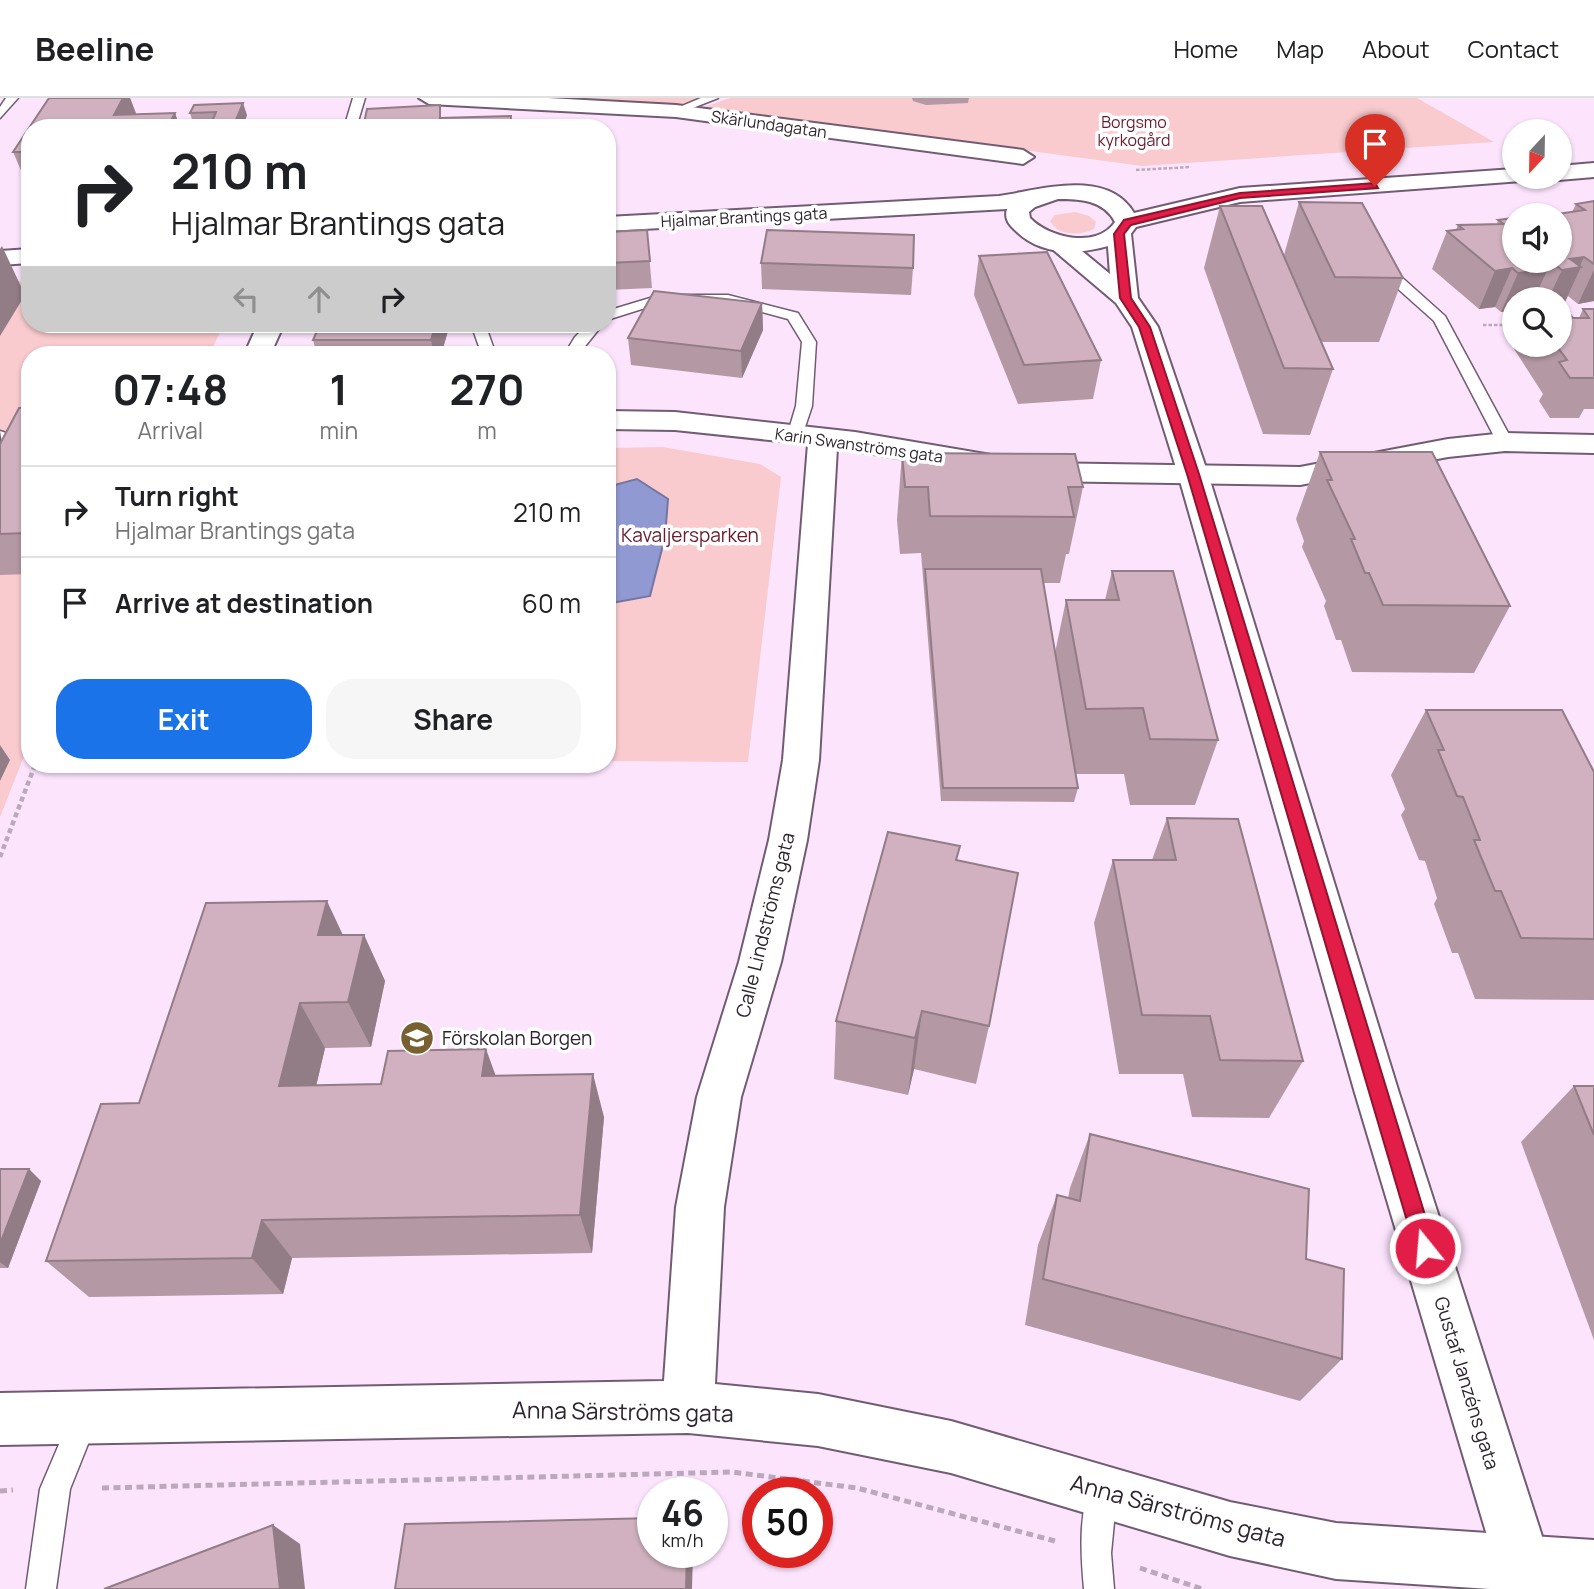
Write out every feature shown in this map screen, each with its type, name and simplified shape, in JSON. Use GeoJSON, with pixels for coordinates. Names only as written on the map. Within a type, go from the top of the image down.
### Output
{"type":"FeatureCollection","features":[{"type":"Feature","properties":{"kind":"street","name":"Skärlundagatan"},"geometry":{"type":"LineString","coordinates":[[429,98],[676,111],[1023,157]]}},
{"type":"Feature","properties":{"kind":"street"},"geometry":{"type":"LineString","coordinates":[[1572,172],[1594,170]]}},
{"type":"Feature","properties":{"kind":"street","name":"Hjalmar Brantings gata"},"geometry":{"type":"LineString","coordinates":[[881,210],[1024,228],[1056,242],[1085,244],[1123,228],[1240,195],[1502,177]]}},
{"type":"Feature","properties":{"kind":"street","name":"Hjalmar Brantings gata"},"geometry":{"type":"LineString","coordinates":[[616,224],[881,210],[1031,198],[1066,192],[1103,198],[1202,189],[1240,195]]}},
{"type":"Feature","properties":{"kind":"street"},"geometry":{"type":"LineString","coordinates":[[1024,228],[1018,220],[1017,211],[1031,198]]}},
{"type":"Feature","properties":{"kind":"street"},"geometry":{"type":"LineString","coordinates":[[1103,198],[1125,214],[1123,228]]}},
{"type":"Feature","properties":{"kind":"street","name":"Gustaf Janzéns gata"},"geometry":{"type":"LineString","coordinates":[[1123,228],[1125,298]]}},
{"type":"Feature","properties":{"kind":"street","name":"Gustaf Janzéns gata"},"geometry":{"type":"LineString","coordinates":[[1056,242],[1125,298],[1145,327],[1193,474],[1377,1093],[1527,1576]]}},
{"type":"Feature","properties":{"kind":"street"},"geometry":{"type":"LineString","coordinates":[[0,258],[21,257]]}},
{"type":"Feature","properties":{"kind":"street","name":"Karin Swanströms gata"},"geometry":{"type":"LineString","coordinates":[[616,420],[675,421],[897,447],[1038,472],[1300,476],[1448,448],[1505,442],[1594,444]]}},
{"type":"Feature","properties":{"kind":"street","name":"Calle Lindströms gata"},"geometry":{"type":"LineString","coordinates":[[688,1407],[700,1207],[710,1146],[719,1097],[760,962],[788,840],[801,760],[809,437]]}},
{"type":"Feature","properties":{"kind":"street","name":"Anna Särströms gata"},"geometry":{"type":"LineString","coordinates":[[0,1419],[688,1407],[818,1420],[951,1447],[1230,1529],[1336,1551],[1527,1576],[1594,1568]]}},
{"type":"Feature","properties":{"kind":"lane"},"geometry":{"type":"LineString","coordinates":[[0,115],[12,98]]}},
{"type":"Feature","properties":{"kind":"lane"},"geometry":{"type":"LineString","coordinates":[[353,119],[359,98]]}},
{"type":"Feature","properties":{"kind":"lane"},"geometry":{"type":"LineString","coordinates":[[676,111],[712,98]]}},
{"type":"Feature","properties":{"kind":"lane"},"geometry":{"type":"LineString","coordinates":[[1383,268],[1440,319],[1505,442]]}},
{"type":"Feature","properties":{"kind":"lane"},"geometry":{"type":"LineString","coordinates":[[616,314],[660,299],[727,299],[793,316],[809,342],[804,406],[809,437]]}},
{"type":"Feature","properties":{"kind":"lane"},"geometry":{"type":"LineString","coordinates":[[616,305],[638,306]]}},
{"type":"Feature","properties":{"kind":"lane"},"geometry":{"type":"LineString","coordinates":[[0,436],[10,449],[0,468]]}},
{"type":"Feature","properties":{"kind":"lane"},"geometry":{"type":"LineString","coordinates":[[41,1589],[55,1489],[85,1418]]}},
{"type":"Feature","properties":{"kind":"lane"},"geometry":{"type":"LineString","coordinates":[[1099,1589],[1096,1553],[1102,1492]]}},
{"type":"Feature","properties":{"kind":"path"},"geometry":{"type":"LineString","coordinates":[[1572,321],[1594,317]]}},
{"type":"Feature","properties":{"kind":"path"},"geometry":{"type":"LineString","coordinates":[[0,857],[32,773]]}},
{"type":"Feature","properties":{"kind":"path"},"geometry":{"type":"LineString","coordinates":[[0,1491],[732,1472],[857,1488],[1096,1553],[1202,1589]]}},
{"type":"Feature","properties":{"kind":"green space"},"geometry":{"type":"Polygon","coordinates":[[[525,98],[700,98],[675,106],[525,98]]]}},
{"type":"Feature","properties":{"kind":"green space","name":"Borgsmo kyrkogård"},"geometry":{"type":"Polygon","coordinates":[[[730,98],[1417,98],[1494,142],[1142,166],[705,107],[730,98]]]}},
{"type":"Feature","properties":{"kind":"green space"},"geometry":{"type":"Polygon","coordinates":[[[1075,212],[1089,216],[1096,222],[1094,229],[1082,233],[1063,232],[1050,221],[1055,215],[1075,212]]]}},
{"type":"Feature","properties":{"kind":"green space"},"geometry":{"type":"Polygon","coordinates":[[[21,281],[21,333],[220,333],[213,346],[21,346],[21,764],[0,817],[0,282],[21,281]]]}},
{"type":"Feature","properties":{"kind":"green space","name":"Kavaljersparken"},"geometry":{"type":"Polygon","coordinates":[[[663,447],[760,464],[781,477],[748,762],[616,761],[616,448],[663,447]]]}},
{"type":"Feature","properties":{"kind":"water"},"geometry":{"type":"Polygon","coordinates":[[[637,479],[668,499],[665,537],[650,596],[616,602],[616,485],[637,479]]]}},
{"type":"Feature","properties":{"kind":"building"},"geometry":{"type":"Polygon","coordinates":[[[49,98],[123,98],[114,115],[175,113],[172,119],[35,119],[49,98]]]}},
{"type":"Feature","properties":{"kind":"building"},"geometry":{"type":"Polygon","coordinates":[[[243,103],[236,119],[213,119],[216,112],[190,113],[194,105],[243,103]]]}},
{"type":"Feature","properties":{"kind":"building"},"geometry":{"type":"Polygon","coordinates":[[[440,105],[440,118],[511,116],[511,119],[365,119],[367,109],[440,105]]]}},
{"type":"Feature","properties":{"kind":"building"},"geometry":{"type":"Polygon","coordinates":[[[21,140],[21,152],[13,152],[21,140]]]}},
{"type":"Feature","properties":{"kind":"building"},"geometry":{"type":"Polygon","coordinates":[[[1594,201],[1594,264],[1584,257],[1572,259],[1572,212],[1585,210],[1576,204],[1594,201]]]}},
{"type":"Feature","properties":{"kind":"building"},"geometry":{"type":"Polygon","coordinates":[[[1299,202],[1362,203],[1403,278],[1335,277],[1299,202]]]}},
{"type":"Feature","properties":{"kind":"building"},"geometry":{"type":"Polygon","coordinates":[[[1220,206],[1262,206],[1333,369],[1284,368],[1220,206]]]}},
{"type":"Feature","properties":{"kind":"building"},"geometry":{"type":"Polygon","coordinates":[[[1502,224],[1502,270],[1495,271],[1447,231],[1463,229],[1458,225],[1502,224]]]}},
{"type":"Feature","properties":{"kind":"building"},"geometry":{"type":"Polygon","coordinates":[[[647,230],[650,261],[616,263],[616,232],[647,230]]]}},
{"type":"Feature","properties":{"kind":"building"},"geometry":{"type":"Polygon","coordinates":[[[767,230],[914,235],[913,268],[761,263],[767,230]]]}},
{"type":"Feature","properties":{"kind":"building"},"geometry":{"type":"Polygon","coordinates":[[[1047,252],[1101,360],[1024,365],[979,256],[1047,252]]]}},
{"type":"Feature","properties":{"kind":"building"},"geometry":{"type":"Polygon","coordinates":[[[1572,260],[1581,267],[1572,268],[1572,260]]]}},
{"type":"Feature","properties":{"kind":"building"},"geometry":{"type":"Polygon","coordinates":[[[654,291],[762,303],[741,351],[628,338],[654,291]]]}},
{"type":"Feature","properties":{"kind":"building"},"geometry":{"type":"Polygon","coordinates":[[[1583,309],[1594,309],[1594,378],[1570,378],[1559,362],[1567,360],[1565,357],[1572,357],[1572,317],[1589,318],[1583,309]]]}},
{"type":"Feature","properties":{"kind":"building"},"geometry":{"type":"Polygon","coordinates":[[[316,333],[433,333],[431,340],[313,340],[316,333]]]}},
{"type":"Feature","properties":{"kind":"building"},"geometry":{"type":"Polygon","coordinates":[[[21,408],[21,533],[0,534],[0,444],[21,408]]]}},
{"type":"Feature","properties":{"kind":"building"},"geometry":{"type":"Polygon","coordinates":[[[1320,452],[1432,452],[1510,606],[1383,605],[1369,573],[1365,573],[1351,539],[1355,539],[1327,480],[1332,480],[1320,452]]]}},
{"type":"Feature","properties":{"kind":"building"},"geometry":{"type":"Polygon","coordinates":[[[902,453],[1075,454],[1083,487],[1068,487],[1074,517],[930,516],[928,487],[905,487],[902,453]]]}},
{"type":"Feature","properties":{"kind":"building"},"geometry":{"type":"Polygon","coordinates":[[[925,569],[1041,569],[1078,788],[943,788],[925,569]]]}},
{"type":"Feature","properties":{"kind":"building"},"geometry":{"type":"Polygon","coordinates":[[[1112,571],[1173,571],[1218,740],[1150,739],[1143,708],[1086,709],[1066,600],[1119,600],[1112,571]]]}},
{"type":"Feature","properties":{"kind":"building"},"geometry":{"type":"Polygon","coordinates":[[[1426,710],[1562,710],[1594,772],[1594,939],[1521,938],[1501,891],[1495,891],[1474,840],[1480,840],[1463,797],[1457,796],[1438,750],[1444,750],[1426,710]]]}},
{"type":"Feature","properties":{"kind":"building"},"geometry":{"type":"Polygon","coordinates":[[[1167,818],[1238,819],[1303,1061],[1220,1060],[1210,1016],[1142,1015],[1113,860],[1176,860],[1167,818]]]}},
{"type":"Feature","properties":{"kind":"building"},"geometry":{"type":"Polygon","coordinates":[[[888,832],[960,846],[956,860],[1018,873],[989,1026],[922,1011],[915,1038],[836,1021],[888,832]]]}},
{"type":"Feature","properties":{"kind":"building"},"geometry":{"type":"Polygon","coordinates":[[[327,901],[318,935],[364,935],[348,1002],[300,1003],[279,1086],[381,1084],[388,1051],[486,1049],[482,1076],[593,1074],[580,1215],[262,1220],[252,1258],[46,1261],[101,1104],[139,1103],[206,903],[327,901]]]}},
{"type":"Feature","properties":{"kind":"building"},"geometry":{"type":"Polygon","coordinates":[[[1574,1086],[1594,1086],[1594,1135],[1574,1086]]]}},
{"type":"Feature","properties":{"kind":"building"},"geometry":{"type":"Polygon","coordinates":[[[1090,1134],[1309,1189],[1306,1259],[1344,1269],[1342,1359],[1043,1279],[1057,1195],[1080,1201],[1090,1134]]]}},
{"type":"Feature","properties":{"kind":"building"},"geometry":{"type":"Polygon","coordinates":[[[0,1169],[29,1169],[0,1244],[0,1169]]]}},
{"type":"Feature","properties":{"kind":"building"},"geometry":{"type":"Polygon","coordinates":[[[637,1518],[637,1568],[687,1568],[686,1589],[395,1589],[405,1524],[637,1518]]]}},
{"type":"Feature","properties":{"kind":"building"},"geometry":{"type":"Polygon","coordinates":[[[273,1525],[280,1589],[104,1589],[273,1525]]]}},
{"type":"Feature","properties":{"kind":"place","name":"Förskolan Borgen"},"geometry":{"type":"Point","coordinates":[417,1038]}},
{"type":"Feature","properties":{"kind":"route"},"geometry":{"type":"LineString","coordinates":[[1375,186],[1240,195],[1127,222],[1125,229],[1119,234],[1125,298],[1145,327],[1193,474],[1425,1248]]}}]}
